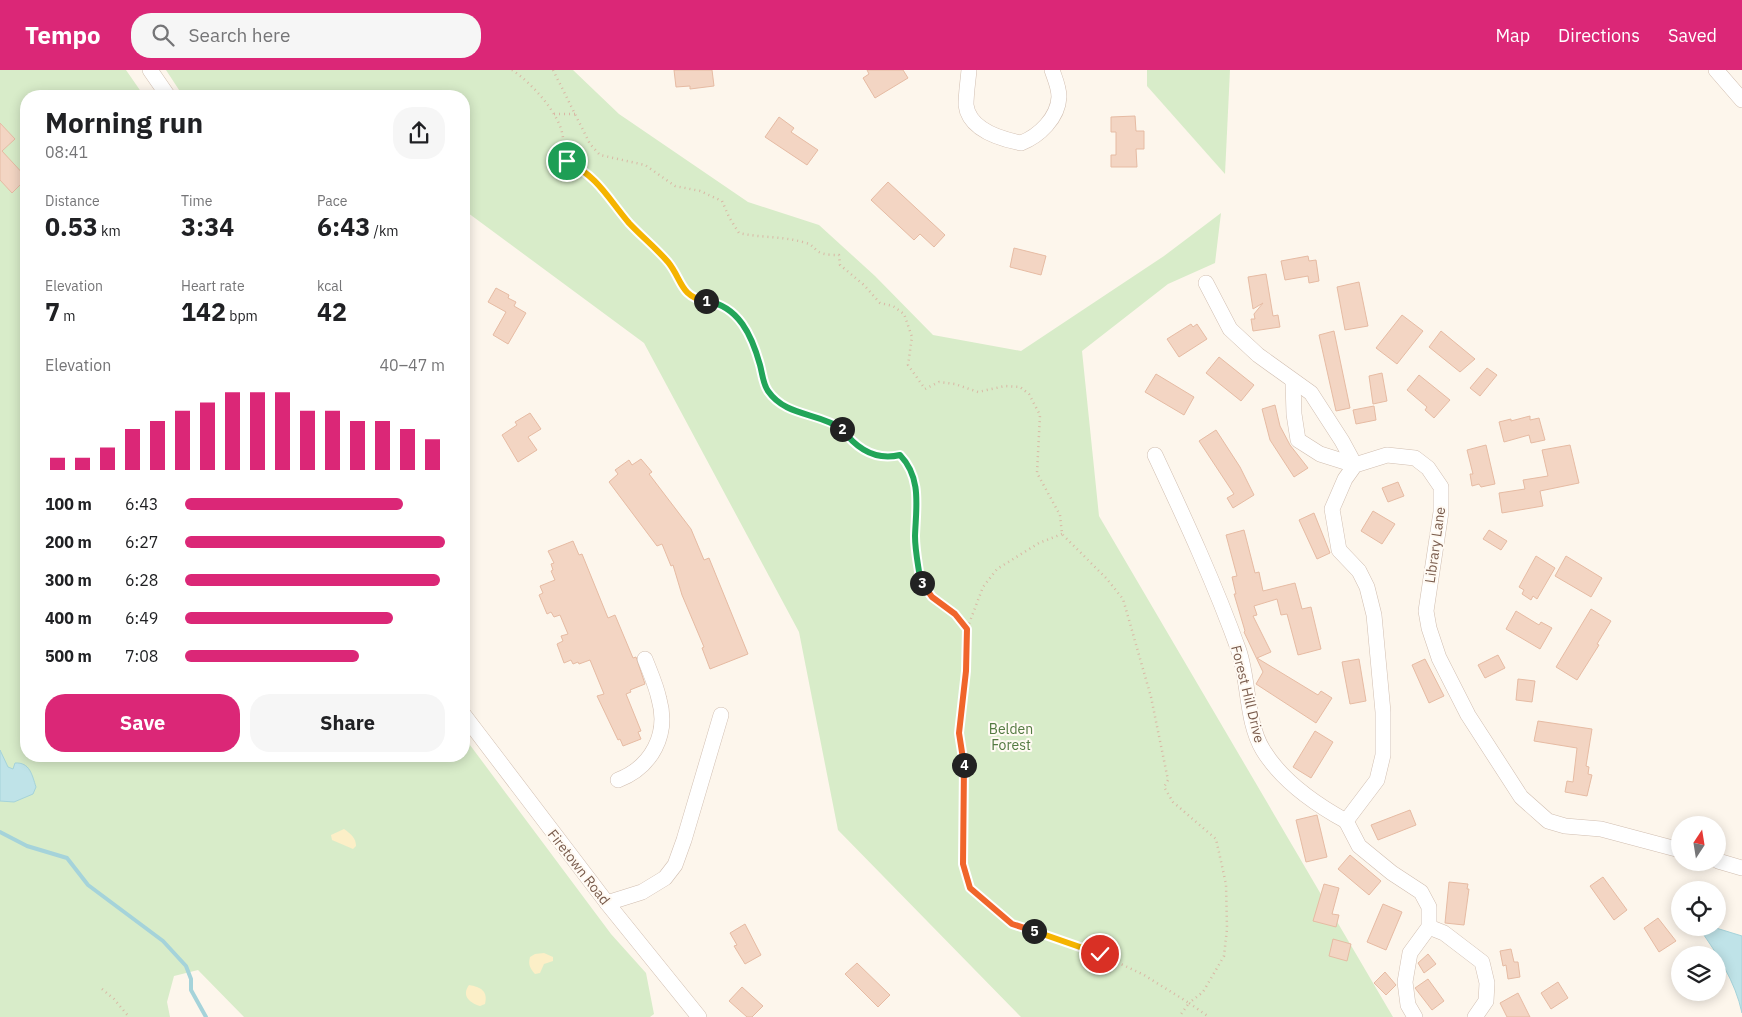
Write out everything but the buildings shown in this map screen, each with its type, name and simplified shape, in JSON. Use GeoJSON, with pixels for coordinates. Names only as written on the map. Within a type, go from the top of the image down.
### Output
{"type":"FeatureCollection","features":[{"type":"Feature","properties":{"kind":"street"},"geometry":{"type":"LineString","coordinates":[[150,70],[164,90]]}},
{"type":"Feature","properties":{"kind":"street"},"geometry":{"type":"LineString","coordinates":[[969,70],[966,107],[974,121],[996,137],[1020,143],[1038,134],[1055,112],[1059,97],[1058,85],[1052,70]]}},
{"type":"Feature","properties":{"kind":"street"},"geometry":{"type":"LineString","coordinates":[[1716,70],[1742,100]]}},
{"type":"Feature","properties":{"kind":"street"},"geometry":{"type":"LineString","coordinates":[[1206,283],[1230,328],[1258,355],[1293,382],[1311,393],[1342,441],[1354,465]]}},
{"type":"Feature","properties":{"kind":"street"},"geometry":{"type":"LineString","coordinates":[[1293,382],[1294,414],[1298,440],[1320,454],[1354,465]]}},
{"type":"Feature","properties":{"kind":"street","name":"Forest Hill Drive"},"geometry":{"type":"LineString","coordinates":[[1155,455],[1184,516],[1239,652],[1256,736],[1263,750],[1281,772],[1302,792],[1323,808],[1346,821]]}},
{"type":"Feature","properties":{"kind":"street","name":"Library Lane"},"geometry":{"type":"LineString","coordinates":[[1354,465],[1387,455],[1415,458],[1428,468],[1441,487],[1442,512],[1426,611],[1429,628],[1439,658],[1468,714],[1521,797],[1548,821],[1565,826],[1601,829],[1671,848]]}},
{"type":"Feature","properties":{"kind":"street"},"geometry":{"type":"LineString","coordinates":[[1354,465],[1344,479],[1332,509],[1338,550],[1359,571],[1367,587],[1374,615],[1382,712],[1383,755],[1377,780],[1346,821],[1359,846],[1421,892],[1429,908],[1429,927],[1410,954],[1407,972],[1405,991],[1408,1005],[1415,1017]]}},
{"type":"Feature","properties":{"kind":"street"},"geometry":{"type":"LineString","coordinates":[[618,780],[630,775],[649,759],[662,732],[660,700],[645,659]]}},
{"type":"Feature","properties":{"kind":"street"},"geometry":{"type":"LineString","coordinates":[[607,903],[642,892],[665,878],[675,865],[721,716]]}},
{"type":"Feature","properties":{"kind":"street","name":"Firetown Road"},"geometry":{"type":"LineString","coordinates":[[470,723],[607,903],[698,1017]]}},
{"type":"Feature","properties":{"kind":"street"},"geometry":{"type":"LineString","coordinates":[[1726,863],[1742,868]]}},
{"type":"Feature","properties":{"kind":"street"},"geometry":{"type":"LineString","coordinates":[[1429,927],[1444,933],[1482,962],[1487,983],[1486,1001],[1475,1017]]}},
{"type":"Feature","properties":{"kind":"path"},"geometry":{"type":"LineString","coordinates":[[512,70],[530,86],[554,114],[563,138],[562,154],[567,161],[584,170],[599,184],[628,222],[668,262],[683,288],[694,300],[726,307],[737,317],[754,343],[767,390],[776,400],[790,411],[831,421],[842,428],[852,442],[867,452],[888,458],[900,455],[906,462],[914,475],[917,498],[915,537],[920,578],[932,597],[955,614],[967,629]]}},
{"type":"Feature","properties":{"kind":"path"},"geometry":{"type":"LineString","coordinates":[[553,70],[590,144],[600,154],[645,165],[675,186],[700,191],[722,201],[739,233],[758,237],[773,236],[809,243],[820,253],[838,256],[840,265],[864,285],[880,303],[893,306],[904,314],[912,337],[908,365],[925,389],[938,382],[955,384],[978,392],[1005,386],[1020,387],[1028,394],[1040,414],[1037,473],[1060,515],[1062,534],[1106,578],[1123,599],[1151,697],[1168,780],[1164,787],[1173,802],[1216,839],[1226,884],[1227,930],[1224,956],[1203,992],[1189,1003],[1179,1017]]}},
{"type":"Feature","properties":{"kind":"path"},"geometry":{"type":"LineString","coordinates":[[554,114],[576,114]]}},
{"type":"Feature","properties":{"kind":"path"},"geometry":{"type":"LineString","coordinates":[[1062,534],[1039,544],[997,569],[983,587],[967,629],[966,671],[959,733],[964,760],[963,864],[970,888],[1012,924],[1100,954],[1144,975],[1209,1017]]}},
{"type":"Feature","properties":{"kind":"path"},"geometry":{"type":"LineString","coordinates":[[102,989],[114,999],[129,1017]]}},
{"type":"Feature","properties":{"kind":"green space"},"geometry":{"type":"Polygon","coordinates":[[[0,70],[126,70],[140,90],[20,90],[20,762],[470,762],[470,745],[611,934],[646,973],[654,1014],[650,1017],[244,1017],[198,970],[174,976],[167,1002],[170,1017],[0,1017],[0,70]]]}},
{"type":"Feature","properties":{"kind":"green space","name":"Belden Forest"},"geometry":{"type":"Polygon","coordinates":[[[166,70],[573,70],[619,114],[748,202],[819,225],[875,276],[933,335],[1021,351],[1164,256],[1221,213],[1215,263],[1168,284],[1082,351],[1099,516],[1393,1017],[1021,1017],[838,830],[799,632],[644,343],[470,214],[470,90],[179,90],[166,70]]]}},
{"type":"Feature","properties":{"kind":"green space"},"geometry":{"type":"Polygon","coordinates":[[[1147,70],[1230,70],[1225,174],[1147,86],[1147,70]]]}},
{"type":"Feature","properties":{"kind":"sand"},"geometry":{"type":"Polygon","coordinates":[[[344,829],[354,838],[356,846],[353,849],[332,840],[331,835],[344,829]]]}},
{"type":"Feature","properties":{"kind":"sand"},"geometry":{"type":"Polygon","coordinates":[[[544,953],[553,957],[553,961],[544,964],[540,973],[535,974],[530,966],[530,957],[535,954],[544,953]]]}},
{"type":"Feature","properties":{"kind":"sand"},"geometry":{"type":"Polygon","coordinates":[[[469,985],[483,990],[486,1000],[485,1004],[480,1006],[473,1003],[466,996],[469,985]]]}},
{"type":"Feature","properties":{"kind":"water"},"geometry":{"type":"Polygon","coordinates":[[[0,750],[8,767],[13,769],[15,763],[20,763],[30,770],[36,787],[33,794],[14,802],[0,801],[0,750]]]}},
{"type":"Feature","properties":{"kind":"water"},"geometry":{"type":"Polygon","coordinates":[[[1726,931],[1742,936],[1742,1013],[1735,990],[1726,971],[1726,946],[1712,946],[1705,936],[1726,936],[1726,931]]]}},
{"type":"Feature","properties":{"kind":"waterway"},"geometry":{"type":"LineString","coordinates":[[0,832],[27,846],[67,858],[88,885],[163,941],[186,966],[191,979],[191,990],[206,1017]]}},
{"type":"Feature","properties":{"kind":"route"},"geometry":{"type":"LineString","coordinates":[[567,161],[584,170],[599,184],[628,222],[668,262],[683,288],[694,300],[713,302],[726,307],[737,317],[754,343],[767,390],[776,400],[790,411],[809,414],[818,419],[831,421],[842,428],[852,442],[867,452],[888,458],[900,455],[906,462],[914,475],[917,498],[915,537],[920,578],[932,597],[955,614],[967,629],[966,671],[959,733],[964,760],[963,864],[970,888],[990,903],[1012,924],[1100,954]]}}]}
